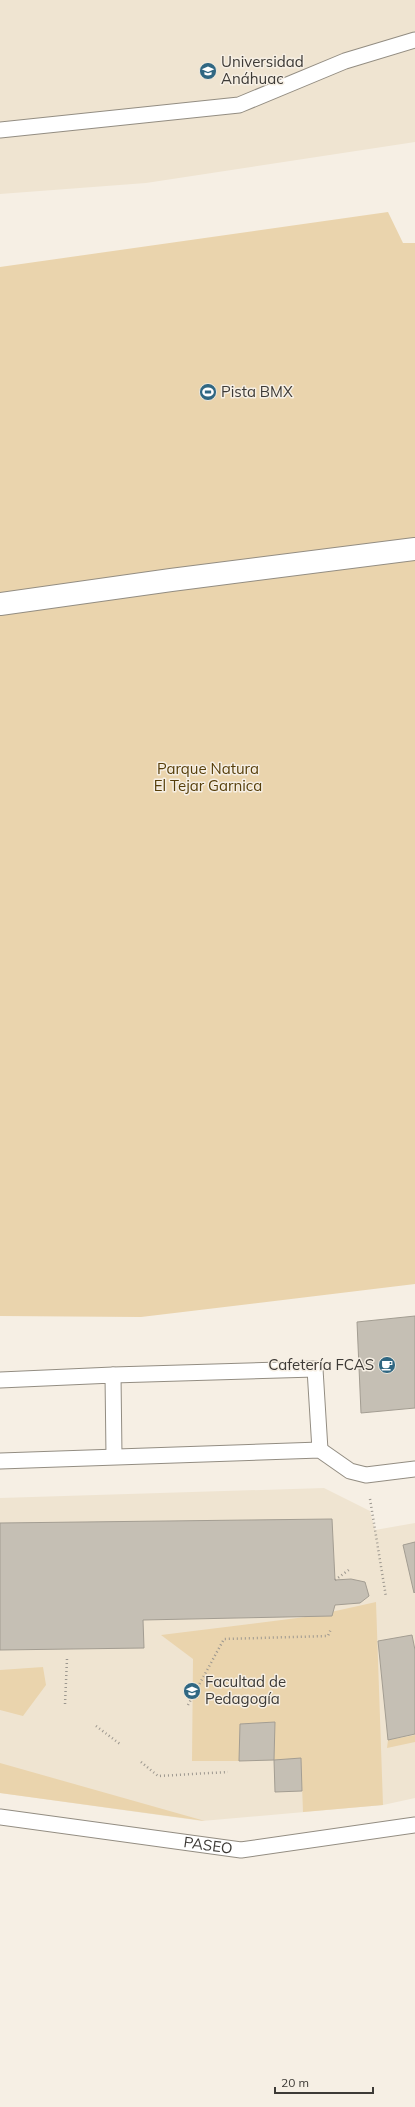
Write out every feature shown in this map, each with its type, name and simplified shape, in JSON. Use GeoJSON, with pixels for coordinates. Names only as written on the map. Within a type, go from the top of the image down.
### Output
{"type":"FeatureCollection","features":[{"type":"Feature","properties":{"kind":"street"},"geometry":{"type":"LineString","coordinates":[[0,604],[171,580],[415,549]]}},
{"type":"Feature","properties":{"kind":"lane"},"geometry":{"type":"LineString","coordinates":[[0,130],[239,105],[345,61],[415,40]]}},
{"type":"Feature","properties":{"kind":"lane"},"geometry":{"type":"LineString","coordinates":[[0,1380],[315,1369],[320,1450]]}},
{"type":"Feature","properties":{"kind":"lane"},"geometry":{"type":"LineString","coordinates":[[113,1375],[114,1456]]}},
{"type":"Feature","properties":{"kind":"lane"},"geometry":{"type":"LineString","coordinates":[[0,1460],[320,1450],[350,1472],[366,1475],[415,1469]]}},
{"type":"Feature","properties":{"kind":"lane","name":"PASEO"},"geometry":{"type":"LineString","coordinates":[[0,1817],[241,1850],[415,1825]]}},
{"type":"Feature","properties":{"kind":"path"},"geometry":{"type":"LineString","coordinates":[[366,1475],[386,1597]]}},
{"type":"Feature","properties":{"kind":"path"},"geometry":{"type":"LineString","coordinates":[[335,1580],[350,1569]]}},
{"type":"Feature","properties":{"kind":"path"},"geometry":{"type":"LineString","coordinates":[[188,1705],[224,1639],[328,1636],[331,1629]]}},
{"type":"Feature","properties":{"kind":"path"},"geometry":{"type":"LineString","coordinates":[[66,1704],[67,1659]]}},
{"type":"Feature","properties":{"kind":"path"},"geometry":{"type":"LineString","coordinates":[[96,1726],[120,1744]]}},
{"type":"Feature","properties":{"kind":"path"},"geometry":{"type":"LineString","coordinates":[[141,1762],[158,1776],[228,1772]]}},
{"type":"Feature","properties":{"kind":"shaded area","name":"Universidad Anáhuac"},"geometry":{"type":"Polygon","coordinates":[[[0,0],[415,0],[415,142],[146,183],[0,194],[0,0]]]}},
{"type":"Feature","properties":{"kind":"shaded area","name":"Facultad de Pedagogía"},"geometry":{"type":"Polygon","coordinates":[[[324,1488],[370,1511],[375,1530],[415,1523],[415,1798],[383,1805],[202,1821],[0,1793],[0,1498],[324,1488]]]}},
{"type":"Feature","properties":{"kind":"green space","name":"Parque Natura El Tejar Garnica"},"geometry":{"type":"Polygon","coordinates":[[[388,212],[403,243],[415,243],[415,1284],[141,1317],[0,1316],[0,267],[388,212]]]}},
{"type":"Feature","properties":{"kind":"green space"},"geometry":{"type":"Polygon","coordinates":[[[376,1602],[383,1805],[303,1812],[301,1759],[274,1760],[275,1722],[240,1724],[239,1761],[192,1761],[193,1659],[161,1635],[313,1616],[376,1602]]]}},
{"type":"Feature","properties":{"kind":"green space"},"geometry":{"type":"Polygon","coordinates":[[[43,1667],[46,1685],[23,1716],[0,1710],[0,1670],[43,1667]]]}},
{"type":"Feature","properties":{"kind":"green space"},"geometry":{"type":"Polygon","coordinates":[[[415,1735],[415,1742],[387,1748],[388,1740],[415,1735]]]}},
{"type":"Feature","properties":{"kind":"green space"},"geometry":{"type":"Polygon","coordinates":[[[0,1763],[205,1821],[0,1793],[0,1763]]]}},
{"type":"Feature","properties":{"kind":"building","name":"Cafetería FCAS"},"geometry":{"type":"Polygon","coordinates":[[[415,1316],[415,1408],[361,1413],[357,1322],[415,1316]]]}},
{"type":"Feature","properties":{"kind":"building"},"geometry":{"type":"Polygon","coordinates":[[[332,1519],[335,1580],[351,1579],[365,1582],[369,1596],[360,1603],[335,1605],[332,1616],[143,1620],[144,1648],[0,1650],[0,1523],[332,1519]]]}},
{"type":"Feature","properties":{"kind":"building"},"geometry":{"type":"Polygon","coordinates":[[[415,1542],[415,1592],[414,1593],[403,1545],[415,1542]]]}},
{"type":"Feature","properties":{"kind":"building"},"geometry":{"type":"Polygon","coordinates":[[[412,1635],[415,1650],[415,1734],[388,1740],[378,1641],[412,1635]]]}},
{"type":"Feature","properties":{"kind":"building"},"geometry":{"type":"Polygon","coordinates":[[[275,1722],[274,1760],[239,1761],[240,1724],[275,1722]]]}},
{"type":"Feature","properties":{"kind":"building"},"geometry":{"type":"Polygon","coordinates":[[[301,1758],[302,1791],[275,1792],[274,1760],[301,1758]]]}},
{"type":"Feature","properties":{"kind":"place","name":"Universidad Anáhuac"},"geometry":{"type":"Point","coordinates":[208,71]}},
{"type":"Feature","properties":{"kind":"place","name":"Pista BMX"},"geometry":{"type":"Point","coordinates":[208,392]}},
{"type":"Feature","properties":{"kind":"place","name":"Cafetería FCAS"},"geometry":{"type":"Point","coordinates":[387,1365]}},
{"type":"Feature","properties":{"kind":"place","name":"Facultad de Pedagogía"},"geometry":{"type":"Point","coordinates":[192,1691]}}]}
